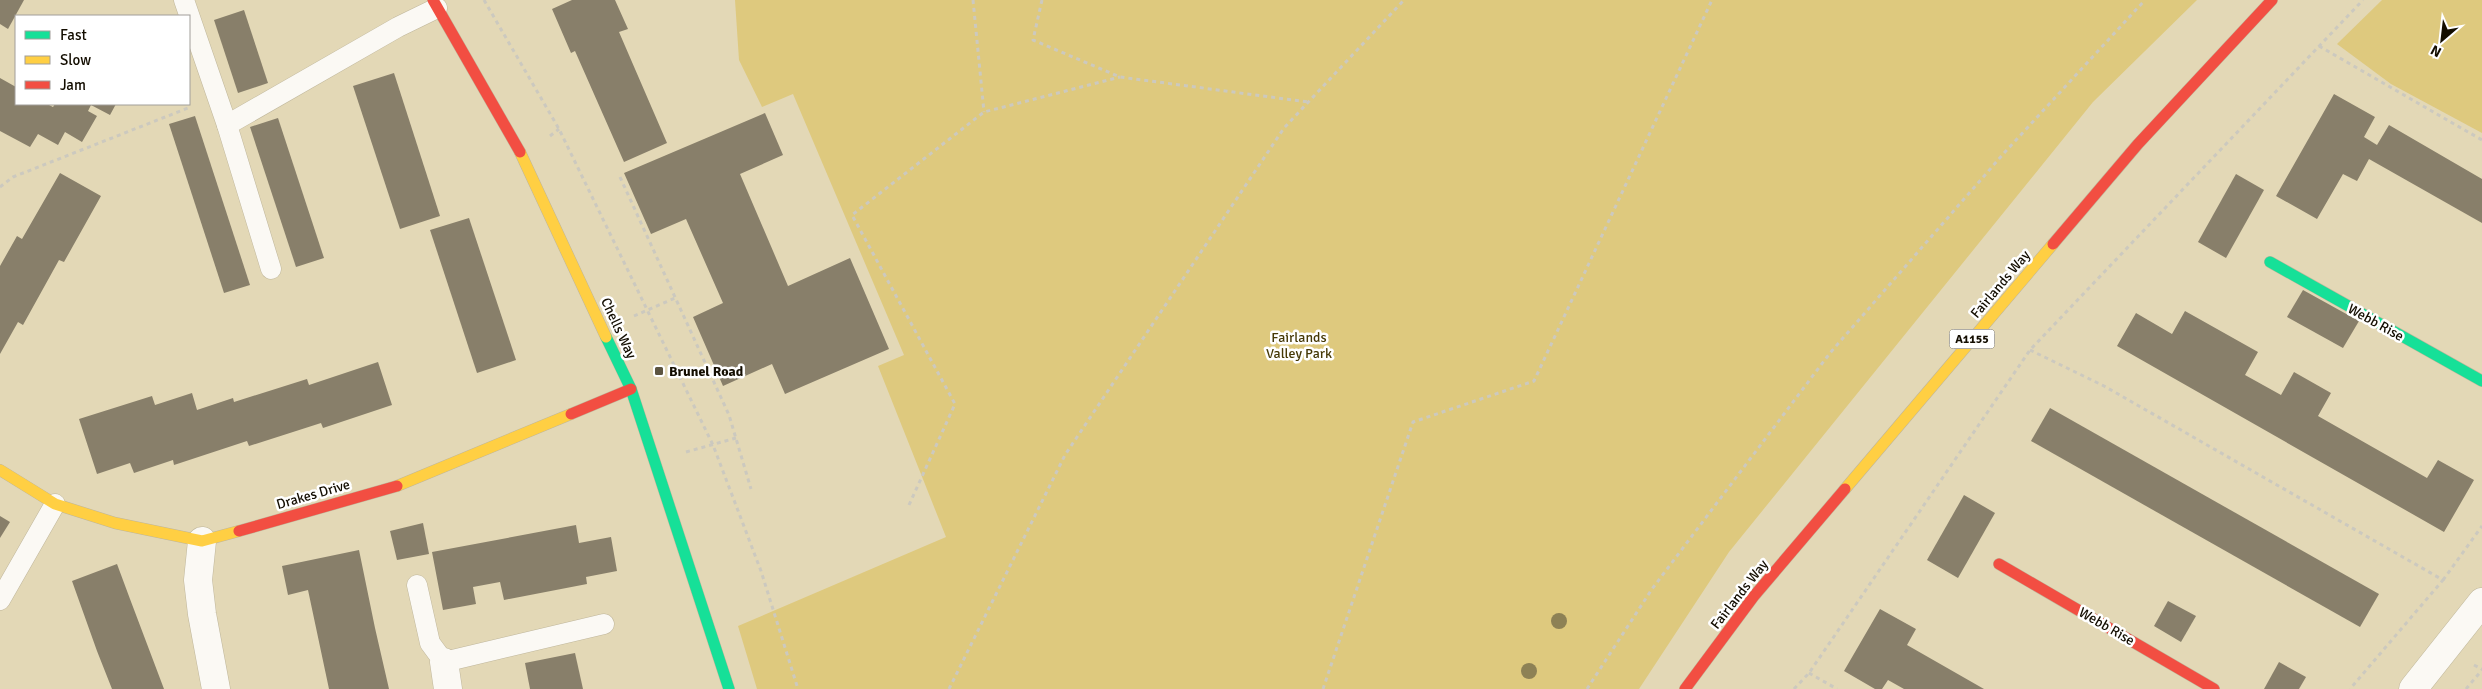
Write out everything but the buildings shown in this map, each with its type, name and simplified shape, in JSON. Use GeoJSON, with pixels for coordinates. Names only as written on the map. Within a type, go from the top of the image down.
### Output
{"type":"FeatureCollection","features":[{"type":"Feature","properties":{"kind":"street","name":"Fairlands Way"},"geometry":{"type":"LineString","coordinates":[[1685,689],[1754,596],[2132,151],[2272,0]]}},
{"type":"Feature","properties":{"kind":"street","name":"Chells Way"},"geometry":{"type":"LineString","coordinates":[[435,4],[521,155],[631,389],[729,689]]}},
{"type":"Feature","properties":{"kind":"street","name":"Webb Rise"},"geometry":{"type":"LineString","coordinates":[[2270,262],[2482,381]]}},
{"type":"Feature","properties":{"kind":"street","name":"Drakes Drive"},"geometry":{"type":"LineString","coordinates":[[0,470],[55,504],[115,523],[202,541],[406,484],[631,389]]}},
{"type":"Feature","properties":{"kind":"street"},"geometry":{"type":"LineString","coordinates":[[202,541],[198,580],[216,689]]}},
{"type":"Feature","properties":{"kind":"street","name":"Webb Rise"},"geometry":{"type":"LineString","coordinates":[[1999,564],[2214,689]]}},
{"type":"Feature","properties":{"kind":"street"},"geometry":{"type":"LineString","coordinates":[[2412,689],[2482,602]]}},
{"type":"Feature","properties":{"kind":"street"},"geometry":{"type":"LineString","coordinates":[[444,662],[448,689]]}},
{"type":"Feature","properties":{"kind":"lane"},"geometry":{"type":"LineString","coordinates":[[184,0],[189,15]]}},
{"type":"Feature","properties":{"kind":"lane"},"geometry":{"type":"LineString","coordinates":[[227,125],[435,4]]}},
{"type":"Feature","properties":{"kind":"lane"},"geometry":{"type":"LineString","coordinates":[[190,18],[227,125],[271,269]]}},
{"type":"Feature","properties":{"kind":"lane"},"geometry":{"type":"LineString","coordinates":[[0,600],[55,504]]}},
{"type":"Feature","properties":{"kind":"lane"},"geometry":{"type":"LineString","coordinates":[[417,585],[430,643],[444,662],[604,624]]}},
{"type":"Feature","properties":{"kind":"path"},"geometry":{"type":"LineString","coordinates":[[484,0],[559,129],[713,445],[761,571],[798,689]]}},
{"type":"Feature","properties":{"kind":"path"},"geometry":{"type":"LineString","coordinates":[[974,0],[984,112]]}},
{"type":"Feature","properties":{"kind":"path"},"geometry":{"type":"LineString","coordinates":[[1042,0],[1033,40],[1120,77],[1308,102]]}},
{"type":"Feature","properties":{"kind":"path"},"geometry":{"type":"LineString","coordinates":[[949,689],[1065,454],[1284,128],[1404,0]]}},
{"type":"Feature","properties":{"kind":"path"},"geometry":{"type":"LineString","coordinates":[[1323,689],[1413,422],[1534,381],[1712,0]]}},
{"type":"Feature","properties":{"kind":"path"},"geometry":{"type":"LineString","coordinates":[[1587,689],[1652,589],[1830,353],[2005,152],[2145,0]]}},
{"type":"Feature","properties":{"kind":"path"},"geometry":{"type":"LineString","coordinates":[[1794,689],[1809,673],[2030,350],[2363,0]]}},
{"type":"Feature","properties":{"kind":"path"},"geometry":{"type":"LineString","coordinates":[[2319,46],[2482,140]]}},
{"type":"Feature","properties":{"kind":"path"},"geometry":{"type":"LineString","coordinates":[[909,505],[955,404],[852,215],[984,112],[1120,77]]}},
{"type":"Feature","properties":{"kind":"path"},"geometry":{"type":"LineString","coordinates":[[0,187],[13,177],[217,97]]}},
{"type":"Feature","properties":{"kind":"path"},"geometry":{"type":"LineString","coordinates":[[620,177],[729,415],[751,489]]}},
{"type":"Feature","properties":{"kind":"path"},"geometry":{"type":"LineString","coordinates":[[603,330],[675,298]]}},
{"type":"Feature","properties":{"kind":"path"},"geometry":{"type":"LineString","coordinates":[[2030,350],[2104,386],[2443,580]]}},
{"type":"Feature","properties":{"kind":"path"},"geometry":{"type":"LineString","coordinates":[[2350,689],[2443,580],[2482,526]]}},
{"type":"Feature","properties":{"kind":"path"},"geometry":{"type":"LineString","coordinates":[[2466,689],[2482,670]]}},
{"type":"Feature","properties":{"kind":"path"},"geometry":{"type":"LineString","coordinates":[[1809,673],[1837,689]]}},
{"type":"Feature","properties":{"kind":"green space","name":"Fairlands Valley Park"},"geometry":{"type":"Polygon","coordinates":[[[735,0],[2197,0],[2093,102],[1729,552],[1639,689],[757,689],[738,626],[946,537],[878,366],[904,355],[793,94],[762,107],[739,60],[735,0]]]}},
{"type":"Feature","properties":{"kind":"green space"},"geometry":{"type":"Polygon","coordinates":[[[2382,0],[2482,0],[2482,133],[2391,84],[2337,44],[2382,0]]]}},
{"type":"Feature","properties":{"kind":"traffic: fast"},"geometry":{"type":"LineString","coordinates":[[2270,262],[2482,381]]}},
{"type":"Feature","properties":{"kind":"traffic: fast"},"geometry":{"type":"LineString","coordinates":[[606,337],[631,389],[729,689]]}},
{"type":"Feature","properties":{"kind":"traffic: slow"},"geometry":{"type":"LineString","coordinates":[[520,152],[606,337]]}},
{"type":"Feature","properties":{"kind":"traffic: slow"},"geometry":{"type":"LineString","coordinates":[[1845,489],[2053,244]]}},
{"type":"Feature","properties":{"kind":"traffic: slow"},"geometry":{"type":"LineString","coordinates":[[397,486],[571,414]]}},
{"type":"Feature","properties":{"kind":"traffic: slow"},"geometry":{"type":"LineString","coordinates":[[0,470],[55,504],[115,523],[202,541],[239,531]]}},
{"type":"Feature","properties":{"kind":"traffic: jam"},"geometry":{"type":"LineString","coordinates":[[433,0],[520,152]]}},
{"type":"Feature","properties":{"kind":"traffic: jam"},"geometry":{"type":"LineString","coordinates":[[2053,244],[2138,144],[2272,0]]}},
{"type":"Feature","properties":{"kind":"traffic: jam"},"geometry":{"type":"LineString","coordinates":[[571,414],[631,389]]}},
{"type":"Feature","properties":{"kind":"traffic: jam"},"geometry":{"type":"LineString","coordinates":[[239,531],[397,486]]}},
{"type":"Feature","properties":{"kind":"traffic: jam"},"geometry":{"type":"LineString","coordinates":[[1685,689],[1754,596],[1845,489]]}},
{"type":"Feature","properties":{"kind":"traffic: jam"},"geometry":{"type":"LineString","coordinates":[[1999,564],[2214,689]]}},
{"type":"Feature","properties":{"kind":"place","name":"Brunel Road"},"geometry":{"type":"Point","coordinates":[659,371]}}]}
